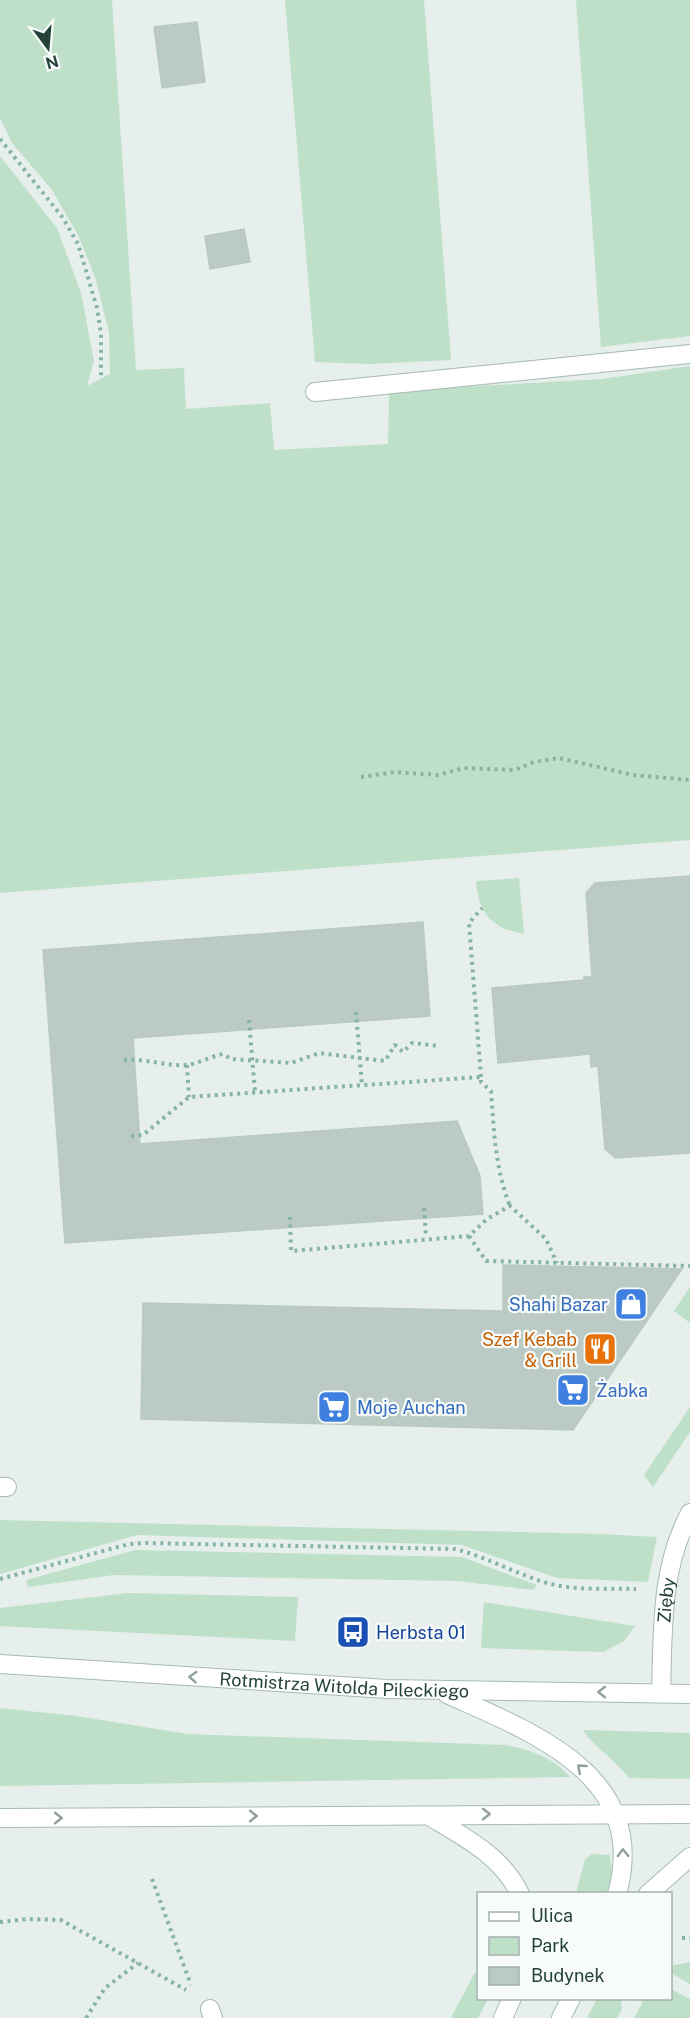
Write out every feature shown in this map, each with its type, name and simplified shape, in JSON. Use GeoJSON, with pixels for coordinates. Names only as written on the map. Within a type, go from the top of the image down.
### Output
{"type":"FeatureCollection","features":[{"type":"Feature","properties":{"kind":"main road"},"geometry":{"type":"LineString","coordinates":[[315,392],[690,354]]}},
{"type":"Feature","properties":{"kind":"main road","name":"Zięby"},"geometry":{"type":"LineString","coordinates":[[661,1693],[664,1590],[680,1531],[690,1512]]}},
{"type":"Feature","properties":{"kind":"main road","name":"Rotmistrza Witolda Pileckiego"},"geometry":{"type":"LineString","coordinates":[[0,1664],[440,1691],[690,1694]]}},
{"type":"Feature","properties":{"kind":"main road"},"geometry":{"type":"LineString","coordinates":[[440,1691],[535,1735],[558,1749],[601,1786],[617,1813],[623,1839],[623,1869],[617,1892]]}},
{"type":"Feature","properties":{"kind":"main road"},"geometry":{"type":"LineString","coordinates":[[0,1818],[690,1814]]}},
{"type":"Feature","properties":{"kind":"main road"},"geometry":{"type":"LineString","coordinates":[[427,1815],[479,1846],[495,1859],[519,1892]]}},
{"type":"Feature","properties":{"kind":"main road"},"geometry":{"type":"LineString","coordinates":[[649,1892],[690,1857]]}},
{"type":"Feature","properties":{"kind":"main road"},"geometry":{"type":"LineString","coordinates":[[503,2018],[511,2000]]}},
{"type":"Feature","properties":{"kind":"main road"},"geometry":{"type":"LineString","coordinates":[[561,2018],[570,2000]]}},
{"type":"Feature","properties":{"kind":"path"},"geometry":{"type":"LineString","coordinates":[[0,139],[63,218],[78,244],[97,308],[101,334],[101,379]]}},
{"type":"Feature","properties":{"kind":"path"},"geometry":{"type":"LineString","coordinates":[[361,777],[396,772],[437,775],[465,768],[515,770],[534,762],[559,758],[633,775],[690,780]]}},
{"type":"Feature","properties":{"kind":"path"},"geometry":{"type":"LineString","coordinates":[[482,908],[469,923],[481,1077],[482,1082],[491,1091],[496,1160],[500,1179],[510,1206],[546,1239],[557,1263]]}},
{"type":"Feature","properties":{"kind":"path"},"geometry":{"type":"LineString","coordinates":[[356,1012],[362,1085]]}},
{"type":"Feature","properties":{"kind":"path"},"geometry":{"type":"LineString","coordinates":[[249,1020],[255,1092]]}},
{"type":"Feature","properties":{"kind":"path"},"geometry":{"type":"LineString","coordinates":[[124,1060],[141,1059],[187,1065],[207,1056],[223,1054],[231,1059],[252,1062],[291,1063],[319,1053],[385,1061],[395,1045],[403,1052],[412,1043],[440,1046]]}},
{"type":"Feature","properties":{"kind":"path"},"geometry":{"type":"LineString","coordinates":[[187,1065],[189,1097]]}},
{"type":"Feature","properties":{"kind":"path"},"geometry":{"type":"LineString","coordinates":[[131,1136],[143,1135],[189,1097],[481,1077]]}},
{"type":"Feature","properties":{"kind":"path"},"geometry":{"type":"LineString","coordinates":[[290,1217],[291,1251],[468,1236],[487,1219],[510,1206]]}},
{"type":"Feature","properties":{"kind":"path"},"geometry":{"type":"LineString","coordinates":[[424,1208],[426,1238]]}},
{"type":"Feature","properties":{"kind":"path"},"geometry":{"type":"LineString","coordinates":[[468,1236],[486,1261],[690,1266]]}},
{"type":"Feature","properties":{"kind":"path"},"geometry":{"type":"LineString","coordinates":[[0,1579],[144,1542],[455,1549],[472,1553],[548,1583],[569,1587],[645,1590]]}},
{"type":"Feature","properties":{"kind":"path"},"geometry":{"type":"LineString","coordinates":[[0,1922],[28,1918],[61,1920],[195,1995],[152,1879]]}},
{"type":"Feature","properties":{"kind":"path"},"geometry":{"type":"LineString","coordinates":[[682,1938],[690,1938]]}},
{"type":"Feature","properties":{"kind":"path"},"geometry":{"type":"LineString","coordinates":[[86,2018],[105,1988],[138,1963]]}},
{"type":"Feature","properties":{"kind":"green space"},"geometry":{"type":"Polygon","coordinates":[[[0,0],[112,0],[136,370],[184,368],[186,409],[270,403],[274,450],[388,444],[389,391],[602,379],[690,366],[690,840],[0,893],[0,156],[57,228],[81,293],[94,361],[87,386],[110,374],[109,333],[96,280],[79,237],[52,190],[12,143],[0,118],[0,0]]]}},
{"type":"Feature","properties":{"kind":"green space"},"geometry":{"type":"Polygon","coordinates":[[[285,0],[424,0],[451,360],[370,364],[315,362],[285,0]]]}},
{"type":"Feature","properties":{"kind":"green space"},"geometry":{"type":"Polygon","coordinates":[[[576,0],[690,0],[690,336],[601,347],[576,0]]]}},
{"type":"Feature","properties":{"kind":"green space"},"geometry":{"type":"Polygon","coordinates":[[[519,878],[524,934],[503,928],[489,918],[480,902],[476,881],[519,878]]]}},
{"type":"Feature","properties":{"kind":"green space"},"geometry":{"type":"Polygon","coordinates":[[[690,1287],[690,1323],[674,1311],[690,1287]]]}},
{"type":"Feature","properties":{"kind":"green space"},"geometry":{"type":"Polygon","coordinates":[[[690,1407],[690,1432],[653,1487],[644,1475],[690,1407]]]}},
{"type":"Feature","properties":{"kind":"green space"},"geometry":{"type":"Polygon","coordinates":[[[0,1520],[657,1537],[648,1582],[557,1578],[462,1545],[137,1535],[0,1574],[0,1520]]]}},
{"type":"Feature","properties":{"kind":"green space"},"geometry":{"type":"Polygon","coordinates":[[[135,1550],[462,1557],[537,1585],[533,1590],[458,1581],[114,1575],[28,1587],[26,1580],[135,1550]]]}},
{"type":"Feature","properties":{"kind":"green space"},"geometry":{"type":"Polygon","coordinates":[[[128,1593],[298,1597],[295,1641],[0,1626],[0,1608],[128,1593]]]}},
{"type":"Feature","properties":{"kind":"green space"},"geometry":{"type":"Polygon","coordinates":[[[484,1602],[635,1626],[624,1641],[603,1652],[481,1648],[484,1602]]]}},
{"type":"Feature","properties":{"kind":"green space"},"geometry":{"type":"Polygon","coordinates":[[[0,1708],[77,1716],[187,1734],[505,1745],[540,1755],[556,1764],[570,1777],[0,1786],[0,1708]]]}},
{"type":"Feature","properties":{"kind":"green space"},"geometry":{"type":"Polygon","coordinates":[[[583,1730],[690,1733],[690,1779],[629,1778],[592,1742],[583,1730]]]}},
{"type":"Feature","properties":{"kind":"green space"},"geometry":{"type":"Polygon","coordinates":[[[592,1854],[610,1855],[613,1882],[608,1892],[577,1892],[585,1859],[592,1854]]]}},
{"type":"Feature","properties":{"kind":"green space"},"geometry":{"type":"Polygon","coordinates":[[[690,1962],[690,1984],[672,1974],[672,1966],[690,1962]]]}},
{"type":"Feature","properties":{"kind":"green space"},"geometry":{"type":"Polygon","coordinates":[[[477,1972],[477,2000],[487,2000],[478,2018],[451,2018],[474,1974],[477,1972]]]}},
{"type":"Feature","properties":{"kind":"green space"},"geometry":{"type":"Polygon","coordinates":[[[672,1990],[690,1999],[690,2018],[634,2018],[643,2000],[672,2000],[672,1990]]]}},
{"type":"Feature","properties":{"kind":"green space"},"geometry":{"type":"Polygon","coordinates":[[[596,2000],[621,2000],[622,2009],[617,2018],[587,2018],[596,2000]]]}},
{"type":"Feature","properties":{"kind":"building"},"geometry":{"type":"Polygon","coordinates":[[[197,22],[205,82],[162,88],[154,27],[197,22]]]}},
{"type":"Feature","properties":{"kind":"building"},"geometry":{"type":"Polygon","coordinates":[[[244,229],[250,262],[210,269],[205,236],[244,229]]]}},
{"type":"Feature","properties":{"kind":"building"},"geometry":{"type":"Polygon","coordinates":[[[690,876],[690,1153],[615,1158],[605,1149],[598,1066],[591,1067],[590,1054],[498,1063],[492,988],[584,980],[584,977],[592,977],[586,893],[595,883],[690,876]]]}},
{"type":"Feature","properties":{"kind":"building"},"geometry":{"type":"Polygon","coordinates":[[[423,922],[430,1016],[133,1038],[140,1144],[457,1121],[480,1176],[483,1214],[65,1243],[43,950],[423,922]]]}},
{"type":"Feature","properties":{"kind":"building"},"geometry":{"type":"Polygon","coordinates":[[[503,1265],[682,1269],[573,1430],[141,1419],[143,1303],[503,1311],[503,1265]]]}},
{"type":"Feature","properties":{"kind":"place","name":"Shahi Bazar"},"geometry":{"type":"Point","coordinates":[631,1304]}},
{"type":"Feature","properties":{"kind":"place","name":"Szef Kebab & Grill"},"geometry":{"type":"Point","coordinates":[600,1349]}},
{"type":"Feature","properties":{"kind":"place","name":"Żabka"},"geometry":{"type":"Point","coordinates":[573,1390]}},
{"type":"Feature","properties":{"kind":"place","name":"Moje Auchan"},"geometry":{"type":"Point","coordinates":[334,1407]}},
{"type":"Feature","properties":{"kind":"place","name":"Herbsta 01"},"geometry":{"type":"Point","coordinates":[353,1632]}}]}
